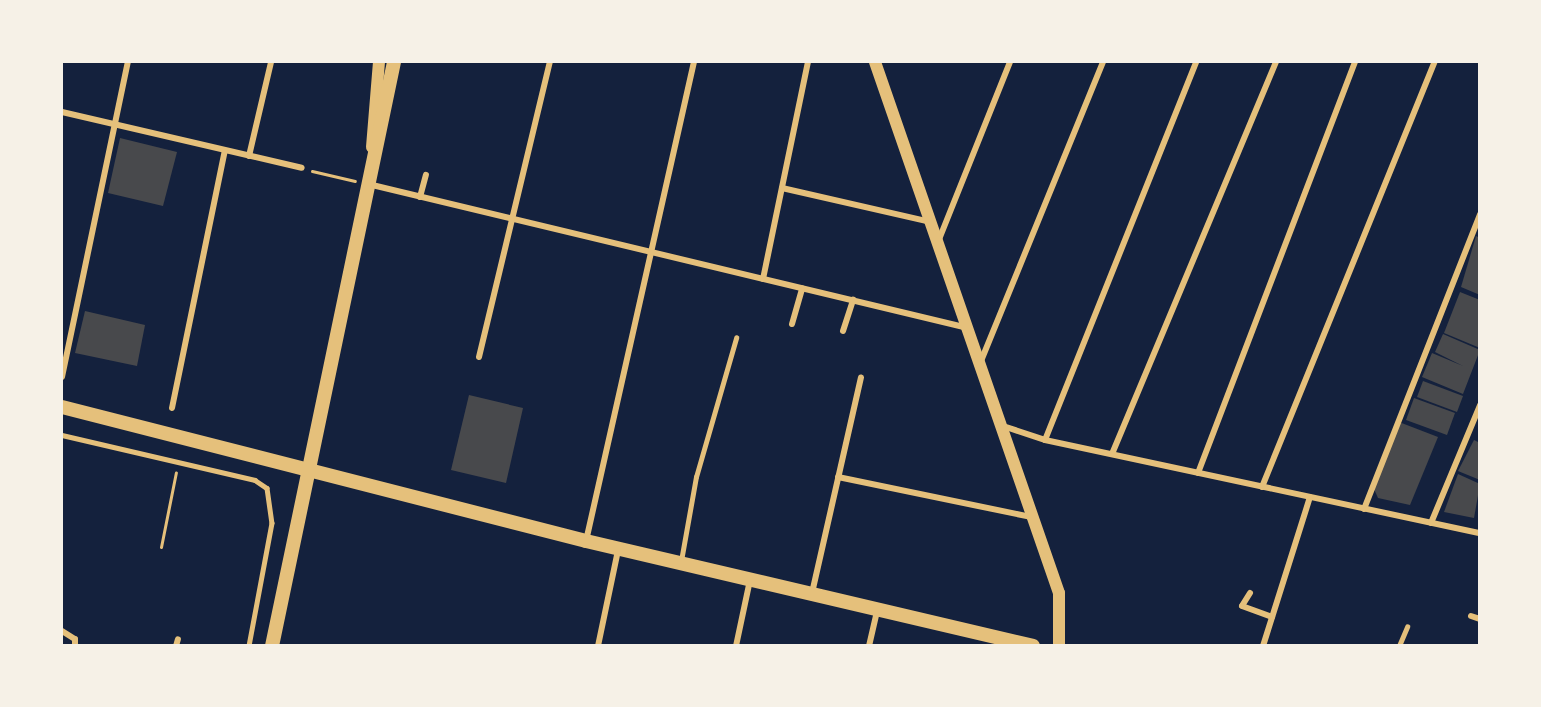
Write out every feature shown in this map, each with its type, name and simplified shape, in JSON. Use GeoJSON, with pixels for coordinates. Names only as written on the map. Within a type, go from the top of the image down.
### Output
{"type":"FeatureCollection","features":[{"type":"Feature","properties":{"kind":"main road"},"geometry":{"type":"LineString","coordinates":[[371,160],[379,62]]}},
{"type":"Feature","properties":{"kind":"main road"},"geometry":{"type":"LineString","coordinates":[[272,645],[365,183],[394,62]]}},
{"type":"Feature","properties":{"kind":"main road"},"geometry":{"type":"LineString","coordinates":[[875,62],[1059,593],[1059,645]]}},
{"type":"Feature","properties":{"kind":"main road"},"geometry":{"type":"LineString","coordinates":[[62,407],[586,542],[1033,645]]}},
{"type":"Feature","properties":{"kind":"street"},"geometry":{"type":"LineString","coordinates":[[62,377],[128,62]]}},
{"type":"Feature","properties":{"kind":"street"},"geometry":{"type":"LineString","coordinates":[[249,156],[271,62]]}},
{"type":"Feature","properties":{"kind":"street"},"geometry":{"type":"LineString","coordinates":[[479,357],[550,62]]}},
{"type":"Feature","properties":{"kind":"street"},"geometry":{"type":"LineString","coordinates":[[586,542],[694,62]]}},
{"type":"Feature","properties":{"kind":"street"},"geometry":{"type":"LineString","coordinates":[[763,279],[808,62]]}},
{"type":"Feature","properties":{"kind":"street"},"geometry":{"type":"LineString","coordinates":[[938,242],[1010,62]]}},
{"type":"Feature","properties":{"kind":"street"},"geometry":{"type":"LineString","coordinates":[[980,362],[1103,62]]}},
{"type":"Feature","properties":{"kind":"street"},"geometry":{"type":"LineString","coordinates":[[1045,440],[1196,62]]}},
{"type":"Feature","properties":{"kind":"street"},"geometry":{"type":"LineString","coordinates":[[1112,454],[1276,62]]}},
{"type":"Feature","properties":{"kind":"street"},"geometry":{"type":"LineString","coordinates":[[1198,473],[1355,62]]}},
{"type":"Feature","properties":{"kind":"street"},"geometry":{"type":"LineString","coordinates":[[1262,487],[1435,62]]}},
{"type":"Feature","properties":{"kind":"street"},"geometry":{"type":"LineString","coordinates":[[62,112],[302,168]]}},
{"type":"Feature","properties":{"kind":"street"},"geometry":{"type":"LineString","coordinates":[[172,408],[225,150]]}},
{"type":"Feature","properties":{"kind":"street"},"geometry":{"type":"LineString","coordinates":[[420,197],[426,175]]}},
{"type":"Feature","properties":{"kind":"street"},"geometry":{"type":"LineString","coordinates":[[365,183],[969,328]]}},
{"type":"Feature","properties":{"kind":"street"},"geometry":{"type":"LineString","coordinates":[[782,188],[932,222]]}},
{"type":"Feature","properties":{"kind":"street"},"geometry":{"type":"LineString","coordinates":[[1364,509],[1479,214]]}},
{"type":"Feature","properties":{"kind":"street"},"geometry":{"type":"LineString","coordinates":[[792,324],[802,288]]}},
{"type":"Feature","properties":{"kind":"street"},"geometry":{"type":"LineString","coordinates":[[843,331],[853,300]]}},
{"type":"Feature","properties":{"kind":"street"},"geometry":{"type":"LineString","coordinates":[[812,594],[861,377]]}},
{"type":"Feature","properties":{"kind":"street"},"geometry":{"type":"LineString","coordinates":[[1431,523],[1479,405]]}},
{"type":"Feature","properties":{"kind":"street"},"geometry":{"type":"LineString","coordinates":[[1003,426],[1045,440],[1479,534]]}},
{"type":"Feature","properties":{"kind":"street"},"geometry":{"type":"LineString","coordinates":[[838,477],[1034,517]]}},
{"type":"Feature","properties":{"kind":"street"},"geometry":{"type":"LineString","coordinates":[[1263,645],[1310,497]]}},
{"type":"Feature","properties":{"kind":"street"},"geometry":{"type":"LineString","coordinates":[[598,645],[618,549]]}},
{"type":"Feature","properties":{"kind":"street"},"geometry":{"type":"LineString","coordinates":[[736,645],[750,580]]}},
{"type":"Feature","properties":{"kind":"street"},"geometry":{"type":"LineString","coordinates":[[1250,593],[1242,606],[1272,617]]}},
{"type":"Feature","properties":{"kind":"street"},"geometry":{"type":"LineString","coordinates":[[868,645],[878,609]]}},
{"type":"Feature","properties":{"kind":"street"},"geometry":{"type":"LineString","coordinates":[[1471,616],[1479,619]]}},
{"type":"Feature","properties":{"kind":"street"},"geometry":{"type":"LineString","coordinates":[[62,631],[75,639],[75,645]]}},
{"type":"Feature","properties":{"kind":"lane"},"geometry":{"type":"LineString","coordinates":[[681,564],[696,477],[736,338]]}},
{"type":"Feature","properties":{"kind":"lane"},"geometry":{"type":"LineString","coordinates":[[62,435],[255,480],[271,494],[272,523],[249,645]]}},
{"type":"Feature","properties":{"kind":"lane"},"geometry":{"type":"LineString","coordinates":[[1399,645],[1407,627]]}},
{"type":"Feature","properties":{"kind":"path"},"geometry":{"type":"LineString","coordinates":[[302,168],[365,183]]}},
{"type":"Feature","properties":{"kind":"path"},"geometry":{"type":"LineString","coordinates":[[161,547],[178,462]]}},
{"type":"Feature","properties":{"kind":"building"},"geometry":{"type":"Polygon","coordinates":[[[120,138],[177,152],[163,206],[108,193],[120,138]]]}},
{"type":"Feature","properties":{"kind":"building"},"geometry":{"type":"Polygon","coordinates":[[[1476,236],[1480,238],[1480,295],[1461,287],[1476,236]]]}},
{"type":"Feature","properties":{"kind":"building"},"geometry":{"type":"Polygon","coordinates":[[[1460,292],[1480,300],[1480,348],[1444,333],[1460,292]]]}},
{"type":"Feature","properties":{"kind":"building"},"geometry":{"type":"Polygon","coordinates":[[[85,311],[145,325],[137,366],[75,353],[85,311]]]}},
{"type":"Feature","properties":{"kind":"building"},"geometry":{"type":"Polygon","coordinates":[[[1443,334],[1480,350],[1463,394],[1422,377],[1432,353],[1463,366],[1435,352],[1443,334]]]}},
{"type":"Feature","properties":{"kind":"building"},"geometry":{"type":"Polygon","coordinates":[[[1423,381],[1463,396],[1457,412],[1417,397],[1423,381]]]}},
{"type":"Feature","properties":{"kind":"building"},"geometry":{"type":"Polygon","coordinates":[[[469,395],[523,408],[506,483],[451,470],[469,395]]]}},
{"type":"Feature","properties":{"kind":"building"},"geometry":{"type":"Polygon","coordinates":[[[1414,398],[1455,413],[1447,435],[1406,420],[1414,398]]]}},
{"type":"Feature","properties":{"kind":"building"},"geometry":{"type":"Polygon","coordinates":[[[1399,422],[1438,437],[1410,505],[1378,498],[1374,489],[1399,422]]]}},
{"type":"Feature","properties":{"kind":"building"},"geometry":{"type":"Polygon","coordinates":[[[1474,440],[1480,443],[1480,480],[1458,471],[1474,440]]]}},
{"type":"Feature","properties":{"kind":"building"},"geometry":{"type":"Polygon","coordinates":[[[1458,474],[1480,484],[1474,518],[1444,512],[1458,474]]]}}]}
